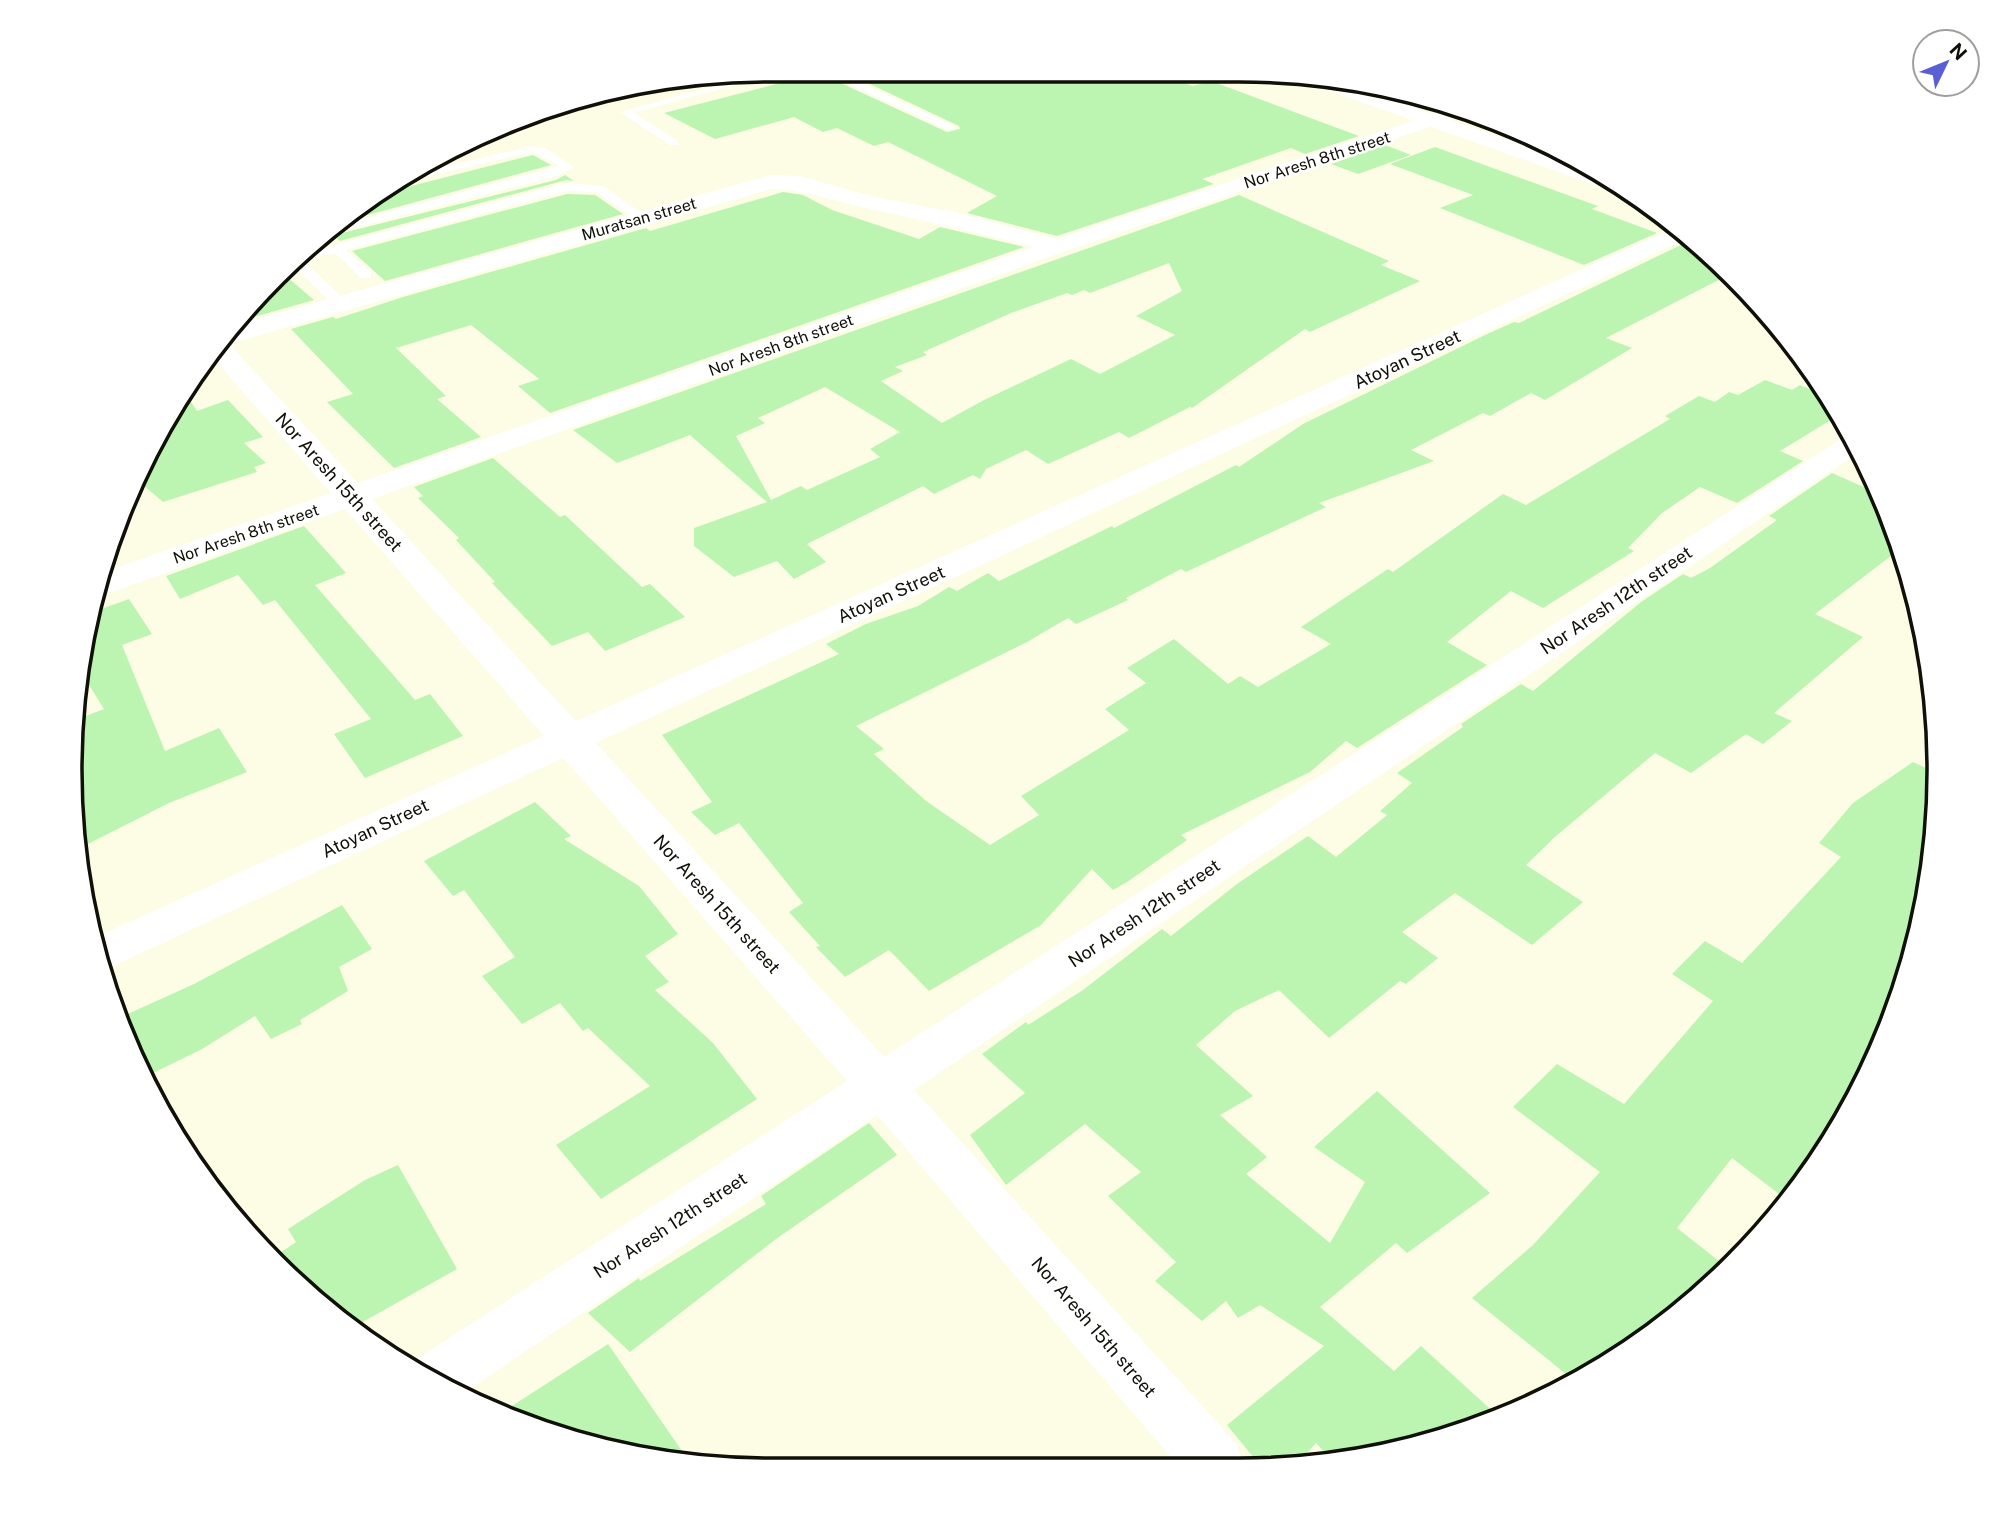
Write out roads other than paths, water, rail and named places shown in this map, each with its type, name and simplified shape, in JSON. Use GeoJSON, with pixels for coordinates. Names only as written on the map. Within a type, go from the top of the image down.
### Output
{"type":"FeatureCollection","features":[{"type":"Feature","properties":{"kind":"street"},"geometry":{"type":"LineString","coordinates":[[1350,91],[1577,171]]}},
{"type":"Feature","properties":{"kind":"street","name":"Nor Aresh 8th street"},"geometry":{"type":"LineString","coordinates":[[109,582],[1058,246],[1447,115]]}},
{"type":"Feature","properties":{"kind":"street","name":"Muratsan street"},"geometry":{"type":"LineString","coordinates":[[240,333],[771,182],[800,183],[867,202],[954,219],[1058,246]]}},
{"type":"Feature","properties":{"kind":"street","name":"Atoyan Street"},"geometry":{"type":"LineString","coordinates":[[107,951],[1673,237]]}},
{"type":"Feature","properties":{"kind":"street","name":"Nor Aresh 15th street"},"geometry":{"type":"LineString","coordinates":[[223,353],[882,1087],[1210,1458]]}},
{"type":"Feature","properties":{"kind":"street","name":"Nor Aresh 12th street"},"geometry":{"type":"LineString","coordinates":[[443,1375],[1846,447]]}},
{"type":"Feature","properties":{"kind":"lane"},"geometry":{"type":"LineString","coordinates":[[850,82],[952,128]]}},
{"type":"Feature","properties":{"kind":"lane"},"geometry":{"type":"LineString","coordinates":[[674,143],[625,112],[731,84]]}},
{"type":"Feature","properties":{"kind":"lane"},"geometry":{"type":"LineString","coordinates":[[347,227],[551,174],[568,167],[541,150],[533,149],[428,173]]}},
{"type":"Feature","properties":{"kind":"lane"},"geometry":{"type":"LineString","coordinates":[[458,157],[484,160]]}},
{"type":"Feature","properties":{"kind":"lane"},"geometry":{"type":"LineString","coordinates":[[316,254],[567,187],[599,189],[643,218]]}},
{"type":"Feature","properties":{"kind":"lane"},"geometry":{"type":"LineString","coordinates":[[337,248],[366,275]]}},
{"type":"Feature","properties":{"kind":"lane"},"geometry":{"type":"LineString","coordinates":[[303,266],[341,304]]}}]}
